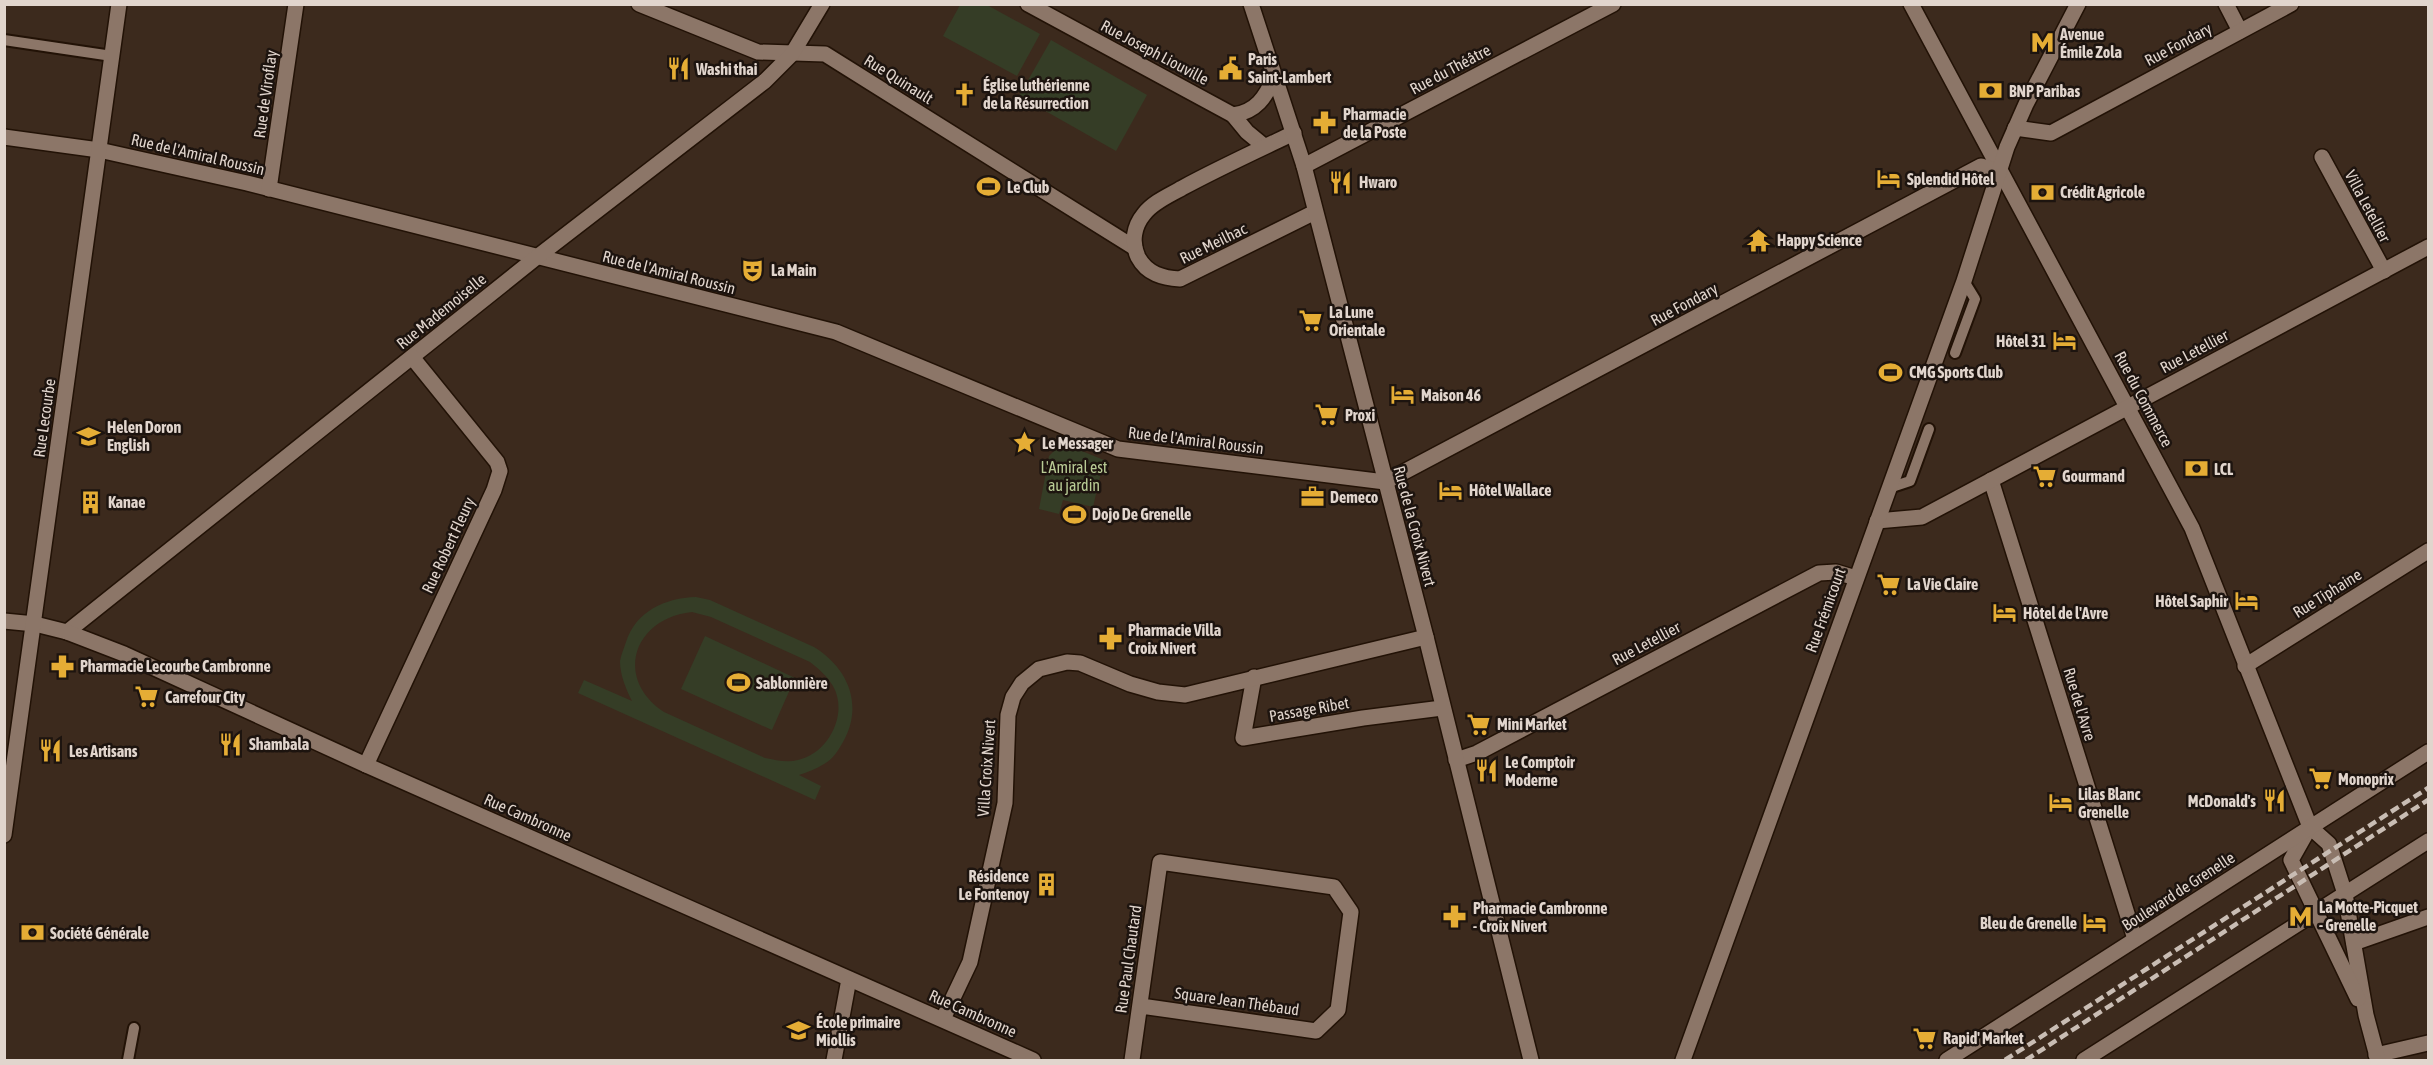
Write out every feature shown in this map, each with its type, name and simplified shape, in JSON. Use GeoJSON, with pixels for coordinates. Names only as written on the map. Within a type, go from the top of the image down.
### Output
{"type":"FeatureCollection","features":[{"type":"Feature","properties":{"kind":"street","name":"Rue Lecourbe"},"geometry":{"type":"LineString","coordinates":[[4,835],[119,4]]}},
{"type":"Feature","properties":{"kind":"street","name":"Rue de Viroflay"},"geometry":{"type":"LineString","coordinates":[[269,189],[296,4]]}},
{"type":"Feature","properties":{"kind":"street","name":"Rue Quinault"},"geometry":{"type":"LineString","coordinates":[[639,4],[758,52],[825,54],[1135,248]]}},
{"type":"Feature","properties":{"kind":"street","name":"Rue Mademoiselle"},"geometry":{"type":"LineString","coordinates":[[67,632],[537,257],[765,81],[792,54],[822,4]]}},
{"type":"Feature","properties":{"kind":"street","name":"Rue Joseph Liouville"},"geometry":{"type":"LineString","coordinates":[[1028,4],[1233,115],[1247,132],[1264,146]]}},
{"type":"Feature","properties":{"kind":"street","name":"Rue de la Croix Nivert"},"geometry":{"type":"LineString","coordinates":[[1251,4],[1304,166],[1426,637],[1531,1060]]}},
{"type":"Feature","properties":{"kind":"street","name":"Rue du Théâtre"},"geometry":{"type":"LineString","coordinates":[[1304,166],[1613,4]]}},
{"type":"Feature","properties":{"kind":"street","name":"Rue du Commerce"},"geometry":{"type":"LineString","coordinates":[[1911,4],[2192,528],[2310,827]]}},
{"type":"Feature","properties":{"kind":"street"},"geometry":{"type":"LineString","coordinates":[[2000,172],[2015,128],[2078,4]]}},
{"type":"Feature","properties":{"kind":"street"},"geometry":{"type":"LineString","coordinates":[[2226,4],[2240,31]]}},
{"type":"Feature","properties":{"kind":"street","name":"Rue Fondary"},"geometry":{"type":"LineString","coordinates":[[2015,128],[2051,133],[2291,4]]}},
{"type":"Feature","properties":{"kind":"street"},"geometry":{"type":"LineString","coordinates":[[1233,115],[1250,111],[1261,102],[1274,77]]}},
{"type":"Feature","properties":{"kind":"street"},"geometry":{"type":"LineString","coordinates":[[1135,248],[1135,229],[1145,212],[1171,195],[1264,146],[1294,133]]}},
{"type":"Feature","properties":{"kind":"street","name":"Rue de l'Amiral Roussin"},"geometry":{"type":"LineString","coordinates":[[4,137],[99,150],[269,189],[836,332],[1118,449],[1385,482]]}},
{"type":"Feature","properties":{"kind":"street","name":"Villa Letellier"},"geometry":{"type":"LineString","coordinates":[[2322,157],[2384,271]]}},
{"type":"Feature","properties":{"kind":"street","name":"Rue Fondary"},"geometry":{"type":"LineString","coordinates":[[1385,482],[1981,166],[2000,172]]}},
{"type":"Feature","properties":{"kind":"street","name":"Rue Frémicourt"},"geometry":{"type":"LineString","coordinates":[[1683,1060],[1964,280],[2000,172]]}},
{"type":"Feature","properties":{"kind":"street","name":"Rue Meilhac"},"geometry":{"type":"LineString","coordinates":[[1135,248],[1146,268],[1156,275],[1180,279],[1315,212]]}},
{"type":"Feature","properties":{"kind":"street","name":"Rue Letellier"},"geometry":{"type":"LineString","coordinates":[[1877,521],[1922,518],[2128,406],[2428,248]]}},
{"type":"Feature","properties":{"kind":"street","name":"Rue Robert Fleury"},"geometry":{"type":"LineString","coordinates":[[366,765],[494,490],[500,471],[497,462],[412,357]]}},
{"type":"Feature","properties":{"kind":"street","name":"Rue de l'Avre"},"geometry":{"type":"LineString","coordinates":[[1991,480],[2135,939]]}},
{"type":"Feature","properties":{"kind":"street","name":"Rue Tiphaine"},"geometry":{"type":"LineString","coordinates":[[2246,666],[2428,551]]}},
{"type":"Feature","properties":{"kind":"street","name":"Rue Letellier"},"geometry":{"type":"LineString","coordinates":[[1456,760],[1477,753],[1819,573],[1836,572],[1856,578]]}},
{"type":"Feature","properties":{"kind":"street","name":"Rue Cambronne"},"geometry":{"type":"LineString","coordinates":[[4,621],[35,624],[67,632],[124,654],[366,765],[1033,1060]]}},
{"type":"Feature","properties":{"kind":"street","name":"Villa Croix Nivert"},"geometry":{"type":"LineString","coordinates":[[943,1019],[970,962],[1005,803],[1008,715],[1013,697],[1022,683],[1039,669],[1066,663],[1080,663],[1130,684],[1158,692],[1185,695],[1426,637]]}},
{"type":"Feature","properties":{"kind":"street","name":"Passage Ribet"},"geometry":{"type":"LineString","coordinates":[[1254,677],[1243,738],[1363,718],[1442,708]]}},
{"type":"Feature","properties":{"kind":"street","name":"Boulevard de Grenelle"},"geometry":{"type":"LineString","coordinates":[[1947,1060],[2428,752]]}},
{"type":"Feature","properties":{"kind":"street"},"geometry":{"type":"LineString","coordinates":[[2366,1015],[2291,860],[2310,827],[2329,844],[2345,894],[2366,1015],[2377,1058],[2428,1043]]}},
{"type":"Feature","properties":{"kind":"street"},"geometry":{"type":"LineString","coordinates":[[2093,1058],[2428,841]]}},
{"type":"Feature","properties":{"kind":"street","name":"Square Jean Thébaud"},"geometry":{"type":"LineString","coordinates":[[1141,1006],[1316,1030],[1338,1010],[1351,912],[1334,887],[1160,862]]}},
{"type":"Feature","properties":{"kind":"street","name":"Rue Paul Chautard"},"geometry":{"type":"LineString","coordinates":[[1131,1060],[1141,1006],[1160,862]]}},
{"type":"Feature","properties":{"kind":"street"},"geometry":{"type":"LineString","coordinates":[[2354,943],[2428,917]]}},
{"type":"Feature","properties":{"kind":"street"},"geometry":{"type":"LineString","coordinates":[[834,1060],[849,979]]}},
{"type":"Feature","properties":{"kind":"lane"},"geometry":{"type":"LineString","coordinates":[[4,40],[112,56]]}},
{"type":"Feature","properties":{"kind":"lane"},"geometry":{"type":"LineString","coordinates":[[1955,353],[1976,299],[1964,280]]}},
{"type":"Feature","properties":{"kind":"lane"},"geometry":{"type":"LineString","coordinates":[[1889,488],[1910,481],[1929,429]]}},
{"type":"Feature","properties":{"kind":"lane"},"geometry":{"type":"LineString","coordinates":[[129,1060],[134,1028]]}},
{"type":"Feature","properties":{"kind":"green space"},"geometry":{"type":"Polygon","coordinates":[[[960,5],[987,5],[1040,34],[1017,76],[943,36],[960,5]]]}},
{"type":"Feature","properties":{"kind":"green space"},"geometry":{"type":"Polygon","coordinates":[[[1051,40],[1147,95],[1116,151],[1019,96],[1051,40]]]}},
{"type":"Feature","properties":{"kind":"green space","name":"L'Amiral est au jardin"},"geometry":{"type":"Polygon","coordinates":[[[1062,443],[1104,460],[1093,507],[1063,500],[1059,514],[1039,509],[1049,456],[1062,443]]]}},
{"type":"Feature","properties":{"kind":"green space"},"geometry":{"type":"Polygon","coordinates":[[[696,597],[710,600],[814,647],[836,666],[844,677],[852,701],[852,714],[843,742],[835,755],[827,762],[799,775],[821,786],[815,800],[578,693],[584,680],[632,701],[620,666],[631,631],[644,614],[653,608],[696,597]],[[692,612],[672,617],[656,625],[644,637],[637,652],[635,667],[639,683],[648,698],[664,712],[765,758],[794,761],[818,750],[833,731],[837,720],[837,697],[828,679],[810,662],[711,617],[692,612]]]}},
{"type":"Feature","properties":{"kind":"green space","name":"Sablonnière"},"geometry":{"type":"Polygon","coordinates":[[[705,636],[795,678],[772,730],[681,689],[705,636]]]}},
{"type":"Feature","properties":{"kind":"railway"},"geometry":{"type":"LineString","coordinates":[[2005,1060],[2428,788]]}},
{"type":"Feature","properties":{"kind":"railway"},"geometry":{"type":"LineString","coordinates":[[2026,1060],[2428,800]]}},
{"type":"Feature","properties":{"kind":"place","name":"Avenue Émile Zola"},"geometry":{"type":"Point","coordinates":[2042,43]}},
{"type":"Feature","properties":{"kind":"place","name":"Paris Saint-Lambert"},"geometry":{"type":"Point","coordinates":[1230,68]}},
{"type":"Feature","properties":{"kind":"place","name":"Washi thai"},"geometry":{"type":"Point","coordinates":[678,69]}},
{"type":"Feature","properties":{"kind":"place","name":"BNP Paribas"},"geometry":{"type":"Point","coordinates":[1991,91]}},
{"type":"Feature","properties":{"kind":"place","name":"Église luthérienne de la Résurrection"},"geometry":{"type":"Point","coordinates":[965,94]}},
{"type":"Feature","properties":{"kind":"place","name":"Pharmacie de la Poste"},"geometry":{"type":"Point","coordinates":[1325,123]}},
{"type":"Feature","properties":{"kind":"place","name":"Splendid Hôtel"},"geometry":{"type":"Point","coordinates":[1889,179]}},
{"type":"Feature","properties":{"kind":"place","name":"Hwaro"},"geometry":{"type":"Point","coordinates":[1341,182]}},
{"type":"Feature","properties":{"kind":"place","name":"Le Club"},"geometry":{"type":"Point","coordinates":[989,187]}},
{"type":"Feature","properties":{"kind":"place","name":"Crédit Agricole"},"geometry":{"type":"Point","coordinates":[2042,192]}},
{"type":"Feature","properties":{"kind":"place","name":"Happy Science"},"geometry":{"type":"Point","coordinates":[1759,240]}},
{"type":"Feature","properties":{"kind":"place","name":"La Main"},"geometry":{"type":"Point","coordinates":[753,270]}},
{"type":"Feature","properties":{"kind":"place","name":"La Lune Orientale"},"geometry":{"type":"Point","coordinates":[1311,321]}},
{"type":"Feature","properties":{"kind":"place","name":"Hôtel 31"},"geometry":{"type":"Point","coordinates":[2064,341]}},
{"type":"Feature","properties":{"kind":"place","name":"CMG Sports Club"},"geometry":{"type":"Point","coordinates":[1891,372]}},
{"type":"Feature","properties":{"kind":"place","name":"Maison 46"},"geometry":{"type":"Point","coordinates":[1403,395]}},
{"type":"Feature","properties":{"kind":"place","name":"Proxi"},"geometry":{"type":"Point","coordinates":[1327,415]}},
{"type":"Feature","properties":{"kind":"place","name":"Helen Doron English"},"geometry":{"type":"Point","coordinates":[89,436]}},
{"type":"Feature","properties":{"kind":"place","name":"Le Messager"},"geometry":{"type":"Point","coordinates":[1024,443]}},
{"type":"Feature","properties":{"kind":"place","name":"LCL"},"geometry":{"type":"Point","coordinates":[2196,469]}},
{"type":"Feature","properties":{"kind":"place","name":"Gourmand"},"geometry":{"type":"Point","coordinates":[2044,476]}},
{"type":"Feature","properties":{"kind":"place","name":"Hôtel Wallace"},"geometry":{"type":"Point","coordinates":[1451,490]}},
{"type":"Feature","properties":{"kind":"place","name":"Demeco"},"geometry":{"type":"Point","coordinates":[1312,497]}},
{"type":"Feature","properties":{"kind":"place","name":"Kanae"},"geometry":{"type":"Point","coordinates":[90,502]}},
{"type":"Feature","properties":{"kind":"place","name":"Dojo De Grenelle"},"geometry":{"type":"Point","coordinates":[1074,514]}},
{"type":"Feature","properties":{"kind":"place","name":"La Vie Claire"},"geometry":{"type":"Point","coordinates":[1889,584]}},
{"type":"Feature","properties":{"kind":"place","name":"Hôtel Saphir"},"geometry":{"type":"Point","coordinates":[2246,601]}},
{"type":"Feature","properties":{"kind":"place","name":"Hôtel de l'Avre"},"geometry":{"type":"Point","coordinates":[2005,613]}},
{"type":"Feature","properties":{"kind":"place","name":"Pharmacie Villa Croix Nivert"},"geometry":{"type":"Point","coordinates":[1110,639]}},
{"type":"Feature","properties":{"kind":"place","name":"Pharmacie Lecourbe Cambronne"},"geometry":{"type":"Point","coordinates":[62,666]}},
{"type":"Feature","properties":{"kind":"place","name":"Sablonnière"},"geometry":{"type":"Point","coordinates":[738,683]}},
{"type":"Feature","properties":{"kind":"place","name":"Carrefour City"},"geometry":{"type":"Point","coordinates":[147,697]}},
{"type":"Feature","properties":{"kind":"place","name":"Mini Market"},"geometry":{"type":"Point","coordinates":[1479,724]}},
{"type":"Feature","properties":{"kind":"place","name":"Shambala"},"geometry":{"type":"Point","coordinates":[231,744]}},
{"type":"Feature","properties":{"kind":"place","name":"Les Artisans"},"geometry":{"type":"Point","coordinates":[51,751]}},
{"type":"Feature","properties":{"kind":"place","name":"Le Comptoir Moderne"},"geometry":{"type":"Point","coordinates":[1487,771]}},
{"type":"Feature","properties":{"kind":"place","name":"Monoprix"},"geometry":{"type":"Point","coordinates":[2320,779]}},
{"type":"Feature","properties":{"kind":"place","name":"McDonald's"},"geometry":{"type":"Point","coordinates":[2274,801]}},
{"type":"Feature","properties":{"kind":"place","name":"Lilas Blanc Grenelle"},"geometry":{"type":"Point","coordinates":[2060,803]}},
{"type":"Feature","properties":{"kind":"place","name":"Résidence Le Fontenoy"},"geometry":{"type":"Point","coordinates":[1047,885]}},
{"type":"Feature","properties":{"kind":"place","name":"La Motte-Picquet - Grenelle"},"geometry":{"type":"Point","coordinates":[2301,916]}},
{"type":"Feature","properties":{"kind":"place","name":"Pharmacie Cambronne - Croix Nivert"},"geometry":{"type":"Point","coordinates":[1455,917]}},
{"type":"Feature","properties":{"kind":"place","name":"Bleu de Grenelle"},"geometry":{"type":"Point","coordinates":[2095,923]}},
{"type":"Feature","properties":{"kind":"place","name":"Société Générale"},"geometry":{"type":"Point","coordinates":[32,933]}},
{"type":"Feature","properties":{"kind":"place","name":"École primaire Miollis"},"geometry":{"type":"Point","coordinates":[798,1031]}},
{"type":"Feature","properties":{"kind":"place","name":"Rapid' Market"},"geometry":{"type":"Point","coordinates":[1925,1038]}}]}
